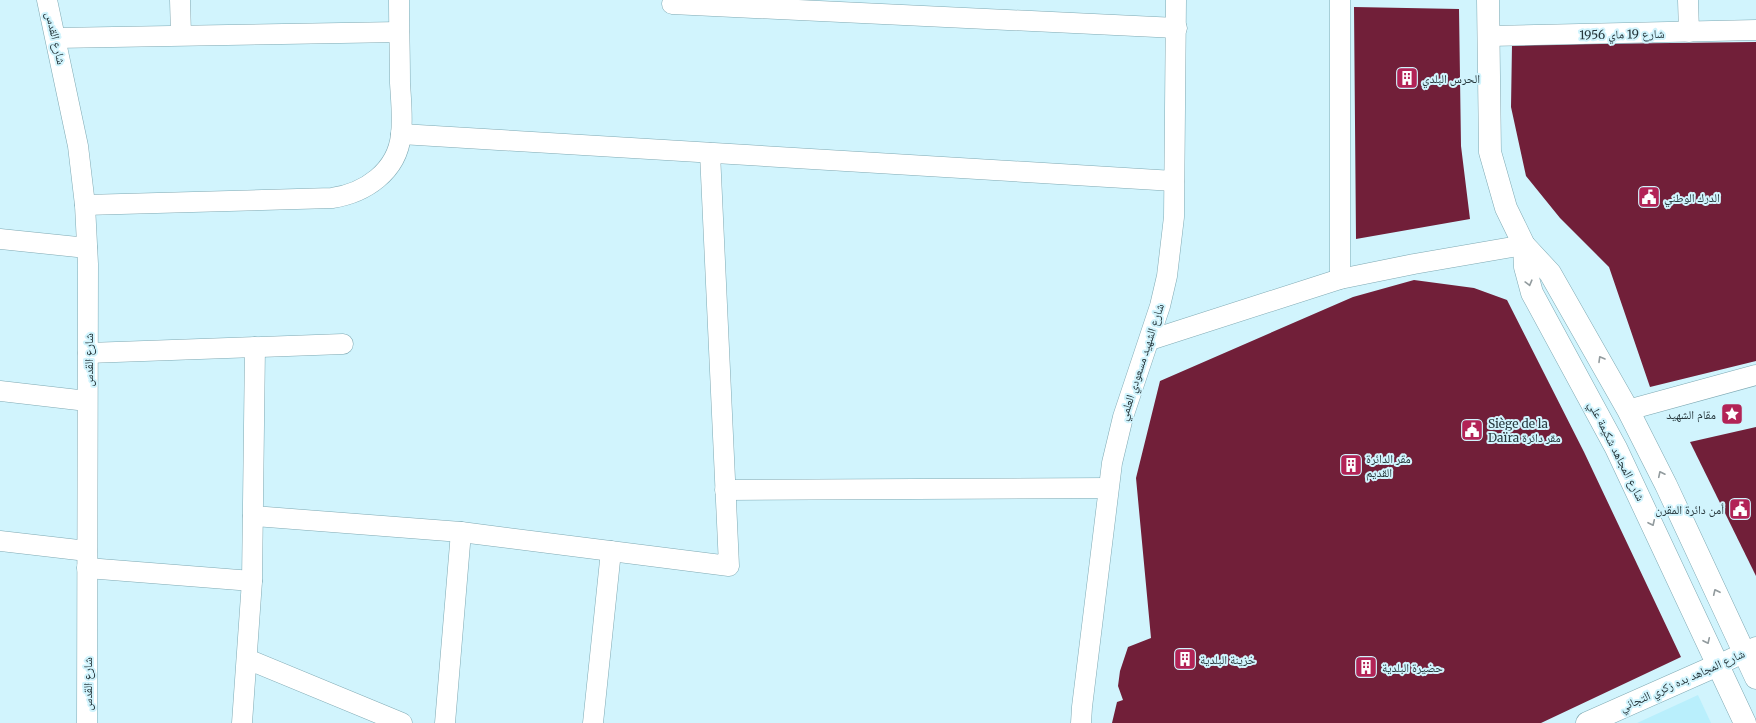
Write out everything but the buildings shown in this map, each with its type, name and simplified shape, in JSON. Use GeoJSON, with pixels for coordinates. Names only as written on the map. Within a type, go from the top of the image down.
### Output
{"type":"FeatureCollection","features":[{"type":"Feature","properties":{"kind":"main road","name":"شارع المجاهد شكيمة علي"},"geometry":{"type":"LineString","coordinates":[[1488,0],[1490,152],[1506,208],[1524,245],[1550,273],[1628,410],[1750,649],[1756,678]]}},
{"type":"Feature","properties":{"kind":"main road","name":"شارع المجاهد شكيمة علي"},"geometry":{"type":"LineString","coordinates":[[1524,245],[1525,267],[1532,293],[1616,448],[1745,723]]}},
{"type":"Feature","properties":{"kind":"main road","name":"شارع المجاهد بده زكري التجاني"},"geometry":{"type":"LineString","coordinates":[[1587,723],[1718,665]]}},
{"type":"Feature","properties":{"kind":"street","name":"شارع القدس"},"geometry":{"type":"LineString","coordinates":[[47,0],[78,146],[85,205],[88,352],[87,723]]}},
{"type":"Feature","properties":{"kind":"street"},"geometry":{"type":"LineString","coordinates":[[180,0],[181,35]]}},
{"type":"Feature","properties":{"kind":"street"},"geometry":{"type":"LineString","coordinates":[[85,205],[332,198],[347,196],[362,190],[375,182],[393,159],[401,134],[399,0]]}},
{"type":"Feature","properties":{"kind":"street","name":"شارع الشهيد مسعودي العلمي"},"geometry":{"type":"LineString","coordinates":[[1082,715],[1112,463],[1123,418],[1150,340],[1167,276],[1174,217],[1177,28],[1176,0]]}},
{"type":"Feature","properties":{"kind":"street"},"geometry":{"type":"LineString","coordinates":[[1340,0],[1340,279]]}},
{"type":"Feature","properties":{"kind":"street"},"geometry":{"type":"LineString","coordinates":[[1688,0],[1689,32]]}},
{"type":"Feature","properties":{"kind":"street"},"geometry":{"type":"LineString","coordinates":[[672,4],[1177,28]]}},
{"type":"Feature","properties":{"kind":"street","name":"شارع 19 ماي 1956"},"geometry":{"type":"LineString","coordinates":[[1489,36],[1756,30]]}},
{"type":"Feature","properties":{"kind":"street"},"geometry":{"type":"LineString","coordinates":[[56,38],[400,32]]}},
{"type":"Feature","properties":{"kind":"street"},"geometry":{"type":"LineString","coordinates":[[401,134],[1174,181]]}},
{"type":"Feature","properties":{"kind":"street"},"geometry":{"type":"LineString","coordinates":[[253,516],[461,532],[729,566],[710,153]]}},
{"type":"Feature","properties":{"kind":"street"},"geometry":{"type":"LineString","coordinates":[[0,239],[87,248]]}},
{"type":"Feature","properties":{"kind":"street"},"geometry":{"type":"LineString","coordinates":[[1150,340],[1340,279],[1414,264],[1524,245]]}},
{"type":"Feature","properties":{"kind":"street"},"geometry":{"type":"LineString","coordinates":[[88,352],[343,344]]}},
{"type":"Feature","properties":{"kind":"street"},"geometry":{"type":"LineString","coordinates":[[242,723],[252,581],[255,347]]}},
{"type":"Feature","properties":{"kind":"street"},"geometry":{"type":"LineString","coordinates":[[1628,410],[1756,375]]}},
{"type":"Feature","properties":{"kind":"street"},"geometry":{"type":"LineString","coordinates":[[0,391],[87,401]]}},
{"type":"Feature","properties":{"kind":"street"},"geometry":{"type":"LineString","coordinates":[[726,490],[1108,488]]}},
{"type":"Feature","properties":{"kind":"street"},"geometry":{"type":"LineString","coordinates":[[445,723],[461,532]]}},
{"type":"Feature","properties":{"kind":"street"},"geometry":{"type":"LineString","coordinates":[[0,541],[87,559],[252,581]]}},
{"type":"Feature","properties":{"kind":"street"},"geometry":{"type":"LineString","coordinates":[[593,723],[610,551]]}},
{"type":"Feature","properties":{"kind":"street","name":"شارع المجاهد بده زكري التجاني"},"geometry":{"type":"LineString","coordinates":[[1718,665],[1750,649]]}},
{"type":"Feature","properties":{"kind":"street"},"geometry":{"type":"LineString","coordinates":[[247,659],[402,723]]}},
{"type":"Feature","properties":{"kind":"street"},"geometry":{"type":"LineString","coordinates":[[1070,723],[1082,715]]}},
{"type":"Feature","properties":{"kind":"shaded area"},"geometry":{"type":"Polygon","coordinates":[[[1698,695],[1711,723],[1637,723],[1698,695]]]}},
{"type":"Feature","properties":{"kind":"place","name":"الحرس البلدي"},"geometry":{"type":"Point","coordinates":[1407,78]}},
{"type":"Feature","properties":{"kind":"place","name":"الدرك الوطني"},"geometry":{"type":"Point","coordinates":[1649,197]}},
{"type":"Feature","properties":{"kind":"place","name":"مقام الشهيد"},"geometry":{"type":"Point","coordinates":[1732,414]}},
{"type":"Feature","properties":{"kind":"place","name":"Siège de la Daïra مقر دائرة"},"geometry":{"type":"Point","coordinates":[1472,430]}},
{"type":"Feature","properties":{"kind":"place","name":"مقر الدائرة القديم"},"geometry":{"type":"Point","coordinates":[1351,465]}},
{"type":"Feature","properties":{"kind":"place","name":"أمن دائرة المقرن"},"geometry":{"type":"Point","coordinates":[1740,509]}},
{"type":"Feature","properties":{"kind":"place","name":"خزينة البلدية"},"geometry":{"type":"Point","coordinates":[1185,659]}},
{"type":"Feature","properties":{"kind":"place","name":"حضيرة البلدية"},"geometry":{"type":"Point","coordinates":[1366,667]}}]}
